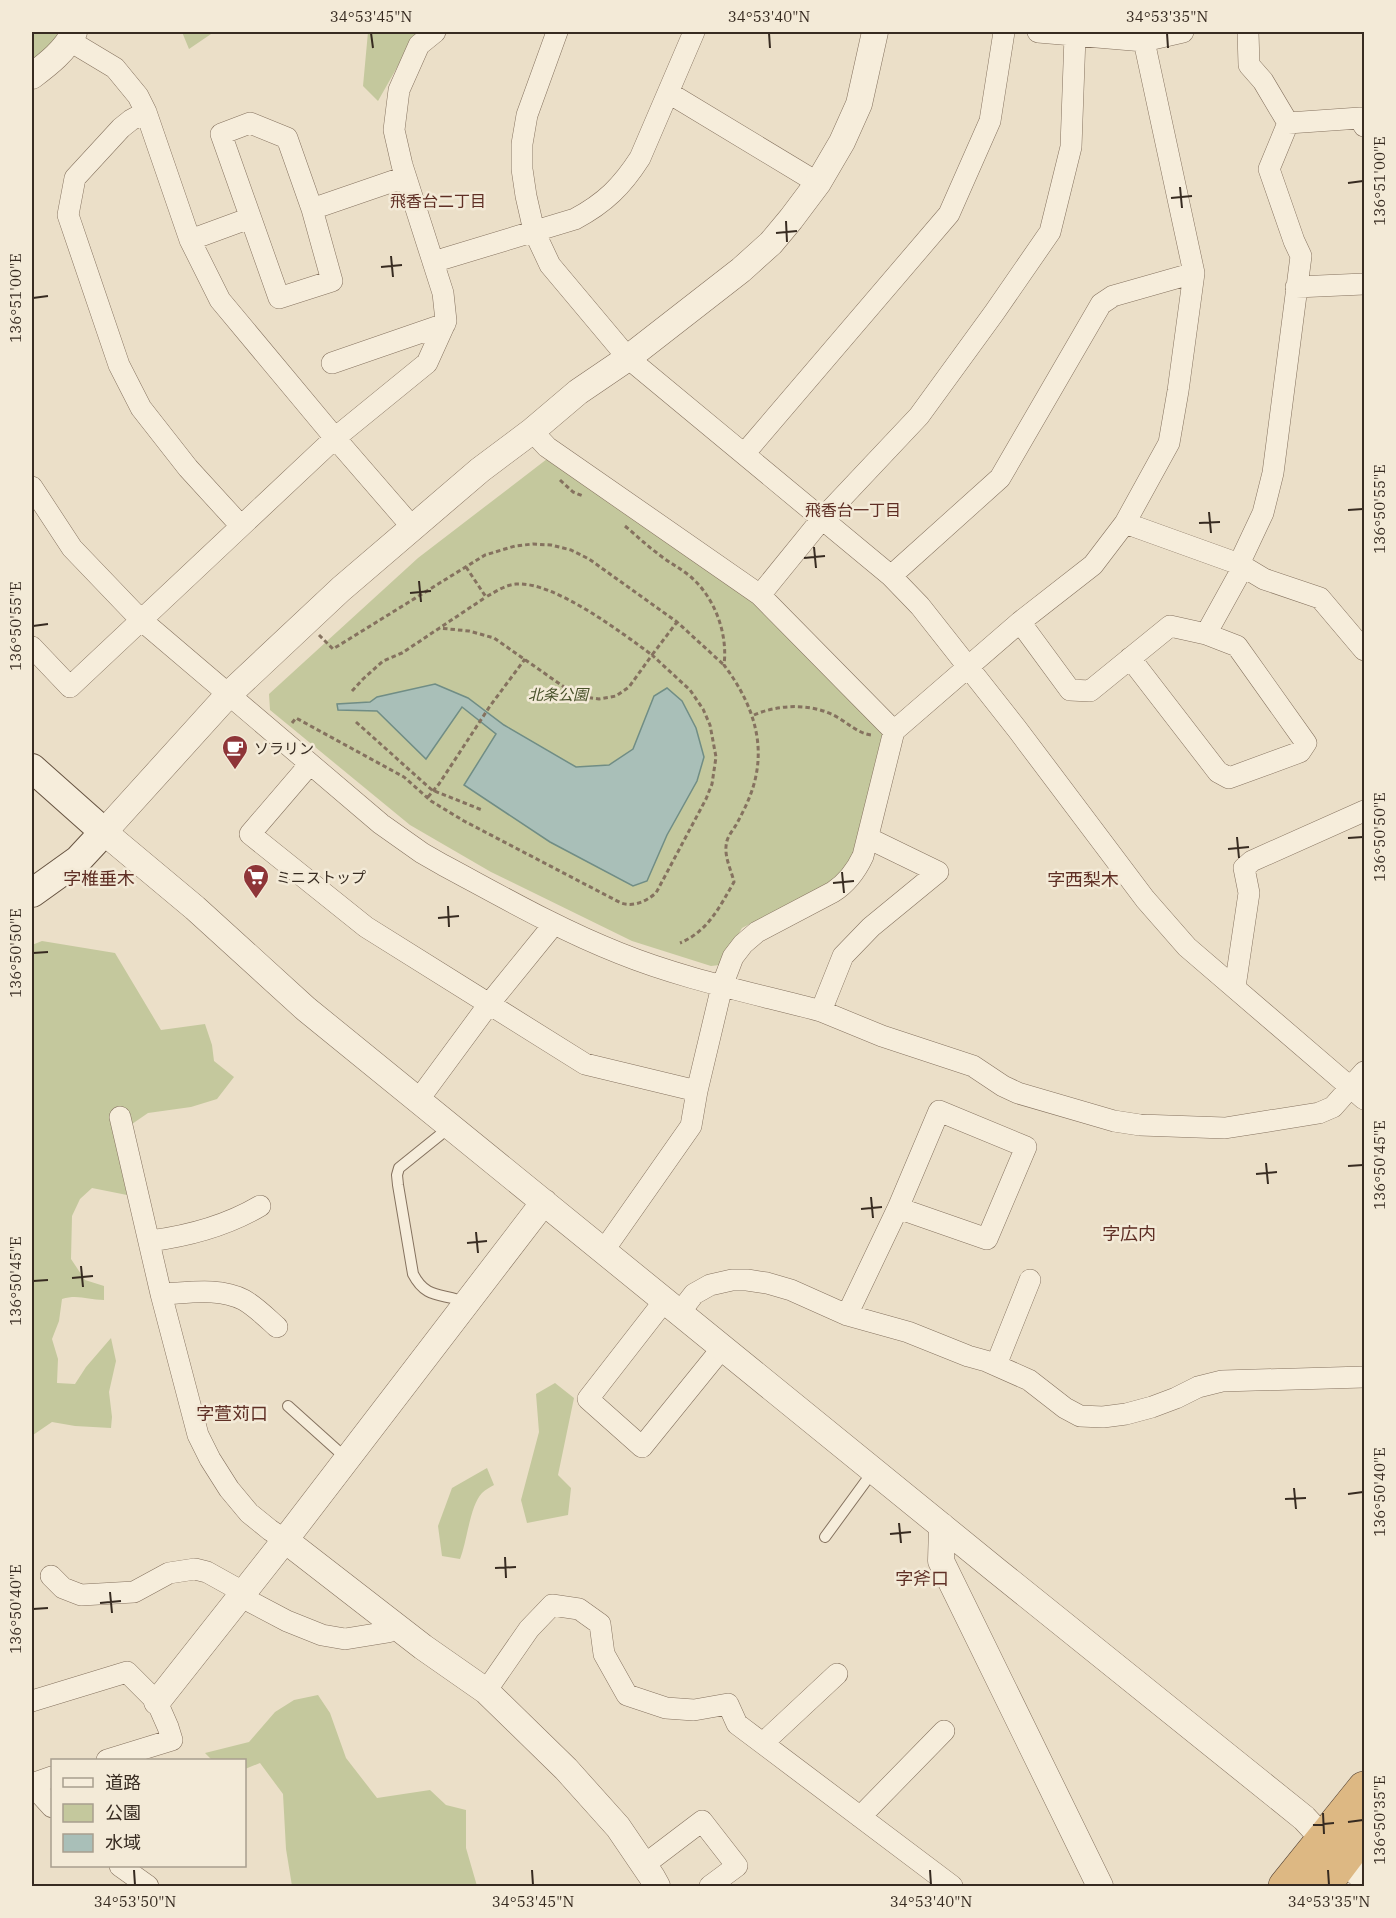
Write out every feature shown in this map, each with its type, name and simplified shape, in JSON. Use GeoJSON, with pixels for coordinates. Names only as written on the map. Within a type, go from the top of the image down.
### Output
{"type":"FeatureCollection","features":[{"type":"Feature","properties":{"kind":"highway"},"geometry":{"type":"LineString","coordinates":[[1324,1887],[1344,1844],[1365,1788]]}},
{"type":"Feature","properties":{"kind":"highway"},"geometry":{"type":"LineString","coordinates":[[1285,1887],[1344,1844]]}},
{"type":"Feature","properties":{"kind":"main road"},"geometry":{"type":"LineString","coordinates":[[32,768],[104,831],[78,860],[32,893]]}},
{"type":"Feature","properties":{"kind":"street"},"geometry":{"type":"LineString","coordinates":[[32,647],[70,687],[335,438],[428,363],[446,321],[443,292],[405,177],[394,130],[399,90],[419,45],[435,32]]}},
{"type":"Feature","properties":{"kind":"street"},"geometry":{"type":"LineString","coordinates":[[32,487],[72,548],[141,620],[381,824],[422,853],[577,936],[640,961],[722,986],[821,1011],[882,1036],[973,1066],[1018,1093],[1114,1121],[1140,1125],[1225,1128],[1260,1124],[1318,1113],[1333,1107],[1360,1086],[1187,946],[1145,899],[1017,729],[920,606],[891,576],[628,358],[550,266],[534,231],[522,169],[522,144],[527,115],[557,32]]}},
{"type":"Feature","properties":{"kind":"street"},"geometry":{"type":"LineString","coordinates":[[433,262],[575,219],[613,193],[628,177],[640,158],[694,32]]}},
{"type":"Feature","properties":{"kind":"street"},"geometry":{"type":"LineString","coordinates":[[875,32],[859,104],[842,141],[818,183],[777,235],[741,270],[628,358],[578,392],[532,431],[480,470],[341,590],[228,695],[104,831],[195,908],[306,1009],[942,1526],[1344,1844]]}},
{"type":"Feature","properties":{"kind":"street"},"geometry":{"type":"LineString","coordinates":[[744,454],[949,214],[990,121],[1004,32]]}},
{"type":"Feature","properties":{"kind":"street"},"geometry":{"type":"LineString","coordinates":[[1038,32],[1075,36],[1143,36],[1183,32]]}},
{"type":"Feature","properties":{"kind":"street"},"geometry":{"type":"LineString","coordinates":[[1248,32],[1250,65],[1263,81],[1288,123]]}},
{"type":"Feature","properties":{"kind":"street"},"geometry":{"type":"LineString","coordinates":[[32,76],[48,64],[72,36],[116,68],[138,96],[146,112],[190,240],[220,300],[413,528]]}},
{"type":"Feature","properties":{"kind":"street"},"geometry":{"type":"LineString","coordinates":[[760,595],[822,519],[919,416],[1050,232],[1071,147],[1075,36]]}},
{"type":"Feature","properties":{"kind":"street"},"geometry":{"type":"LineString","coordinates":[[604,1250],[691,1126],[722,986],[733,957],[757,932],[842,886],[856,870],[868,838],[891,728],[968,669],[1020,622],[1093,565],[1125,523],[1169,443],[1194,273],[1143,36]]}},
{"type":"Feature","properties":{"kind":"street"},"geometry":{"type":"LineString","coordinates":[[669,93],[818,183]]}},
{"type":"Feature","properties":{"kind":"street"},"geometry":{"type":"LineString","coordinates":[[146,112],[121,128],[75,178],[68,215],[119,365],[141,408],[188,468],[241,526]]}},
{"type":"Feature","properties":{"kind":"street"},"geometry":{"type":"LineString","coordinates":[[1288,123],[1360,118],[1365,126]]}},
{"type":"Feature","properties":{"kind":"street"},"geometry":{"type":"LineString","coordinates":[[250,123],[287,138],[312,209],[332,280],[279,298],[221,134],[250,123]]}},
{"type":"Feature","properties":{"kind":"street"},"geometry":{"type":"LineString","coordinates":[[1206,634],[1241,565],[1263,513],[1273,473],[1300,256],[1269,169],[1288,123]]}},
{"type":"Feature","properties":{"kind":"street"},"geometry":{"type":"LineString","coordinates":[[312,209],[405,177]]}},
{"type":"Feature","properties":{"kind":"street"},"geometry":{"type":"LineString","coordinates":[[190,240],[250,218]]}},
{"type":"Feature","properties":{"kind":"street"},"geometry":{"type":"LineString","coordinates":[[891,576],[1000,478],[1101,304],[1113,296],[1194,273]]}},
{"type":"Feature","properties":{"kind":"street"},"geometry":{"type":"LineString","coordinates":[[1296,286],[1365,284]]}},
{"type":"Feature","properties":{"kind":"street"},"geometry":{"type":"LineString","coordinates":[[332,363],[445,324]]}},
{"type":"Feature","properties":{"kind":"street"},"geometry":{"type":"LineString","coordinates":[[532,431],[547,447],[570,464],[760,595],[891,728]]}},
{"type":"Feature","properties":{"kind":"street"},"geometry":{"type":"LineString","coordinates":[[1125,523],[1241,565],[1264,579],[1320,598],[1365,650]]}},
{"type":"Feature","properties":{"kind":"street"},"geometry":{"type":"LineString","coordinates":[[1020,622],[1070,690],[1090,691],[1130,658],[1170,626],[1206,634],[1237,646],[1306,743],[1300,752],[1229,778],[1218,772],[1130,658]]}},
{"type":"Feature","properties":{"kind":"street"},"geometry":{"type":"LineString","coordinates":[[310,764],[250,834],[366,927],[585,1064],[697,1091]]}},
{"type":"Feature","properties":{"kind":"street"},"geometry":{"type":"LineString","coordinates":[[1235,987],[1249,893],[1244,868],[1252,861],[1365,811]]}},
{"type":"Feature","properties":{"kind":"street"},"geometry":{"type":"LineString","coordinates":[[821,1011],[843,956],[871,927],[939,872],[868,838]]}},
{"type":"Feature","properties":{"kind":"street"},"geometry":{"type":"LineString","coordinates":[[418,1100],[489,1004],[554,924]]}},
{"type":"Feature","properties":{"kind":"street"},"geometry":{"type":"LineString","coordinates":[[847,1315],[898,1208],[939,1111],[1026,1147],[987,1239],[898,1208]]}},
{"type":"Feature","properties":{"kind":"street"},"geometry":{"type":"LineString","coordinates":[[120,1117],[161,1294],[198,1435],[229,1489],[249,1513],[270,1530],[486,1691],[566,1769],[618,1827],[650,1876],[702,1821],[736,1866],[710,1887]]}},
{"type":"Feature","properties":{"kind":"street"},"geometry":{"type":"LineString","coordinates":[[157,1702],[285,1540],[544,1202]]}},
{"type":"Feature","properties":{"kind":"street"},"geometry":{"type":"LineString","coordinates":[[150,1241],[184,1236],[228,1222],[260,1206]]}},
{"type":"Feature","properties":{"kind":"street"},"geometry":{"type":"LineString","coordinates":[[723,1347],[642,1447],[588,1398],[672,1306],[710,1285],[732,1280],[747,1280],[791,1290],[847,1315],[908,1332],[996,1365],[1029,1380],[1065,1408],[1080,1416],[1103,1417],[1126,1414],[1152,1407],[1198,1387],[1222,1381],[1365,1377]]}},
{"type":"Feature","properties":{"kind":"street"},"geometry":{"type":"LineString","coordinates":[[996,1365],[1030,1280]]}},
{"type":"Feature","properties":{"kind":"street"},"geometry":{"type":"LineString","coordinates":[[161,1294],[211,1291],[223,1293],[244,1300],[277,1327]]}},
{"type":"Feature","properties":{"kind":"street"},"geometry":{"type":"LineString","coordinates":[[942,1526],[941,1561],[1100,1887]]}},
{"type":"Feature","properties":{"kind":"street"},"geometry":{"type":"LineString","coordinates":[[51,1576],[63,1588],[81,1595],[134,1592],[170,1573],[195,1569],[207,1572],[234,1587],[249,1601],[287,1621],[322,1635],[345,1639],[388,1632],[396,1625]]}},
{"type":"Feature","properties":{"kind":"street"},"geometry":{"type":"LineString","coordinates":[[486,1691],[529,1629],[552,1605],[579,1609],[600,1624],[604,1654],[627,1695],[666,1708],[694,1710],[728,1704],[737,1724],[952,1887]]}},
{"type":"Feature","properties":{"kind":"street"},"geometry":{"type":"LineString","coordinates":[[32,1701],[127,1672],[157,1702],[172,1740],[113,1759]]}},
{"type":"Feature","properties":{"kind":"street"},"geometry":{"type":"LineString","coordinates":[[763,1743],[837,1674]]}},
{"type":"Feature","properties":{"kind":"street"},"geometry":{"type":"LineString","coordinates":[[860,1817],[944,1731]]}},
{"type":"Feature","properties":{"kind":"street"},"geometry":{"type":"LineString","coordinates":[[51,1778],[32,1785],[51,1806]]}},
{"type":"Feature","properties":{"kind":"street"},"geometry":{"type":"LineString","coordinates":[[122,1867],[148,1887]]}},
{"type":"Feature","properties":{"kind":"lane"},"geometry":{"type":"LineString","coordinates":[[449,1124],[440,1135],[399,1168],[398,1185],[413,1274],[417,1281],[429,1293],[467,1303]]}},
{"type":"Feature","properties":{"kind":"lane"},"geometry":{"type":"LineString","coordinates":[[288,1406],[347,1459]]}},
{"type":"Feature","properties":{"kind":"lane"},"geometry":{"type":"LineString","coordinates":[[825,1537],[874,1470]]}},
{"type":"Feature","properties":{"kind":"path"},"geometry":{"type":"LineString","coordinates":[[570,464],[560,481],[573,492],[588,498]]}},
{"type":"Feature","properties":{"kind":"path"},"geometry":{"type":"LineString","coordinates":[[624,525],[701,588],[717,614],[723,633],[726,653],[724,665]]}},
{"type":"Feature","properties":{"kind":"path"},"geometry":{"type":"LineString","coordinates":[[317,633],[333,649],[485,555],[515,546],[533,544],[551,545],[571,550],[590,559],[678,622],[724,665],[740,688],[753,715],[758,750],[754,780],[747,801],[727,841],[726,857],[734,882],[706,925],[694,937],[680,944]]}},
{"type":"Feature","properties":{"kind":"path"},"geometry":{"type":"LineString","coordinates":[[466,567],[486,597]]}},
{"type":"Feature","properties":{"kind":"path"},"geometry":{"type":"LineString","coordinates":[[287,729],[296,718],[404,777],[428,798],[464,821],[628,905],[650,898],[656,893],[706,799],[714,777],[716,756],[710,725],[703,709],[690,690],[652,655],[611,625],[545,590],[516,584],[486,597],[402,653],[383,661],[352,691]]}},
{"type":"Feature","properties":{"kind":"path"},"geometry":{"type":"LineString","coordinates":[[439,628],[470,631],[494,638],[578,696],[599,699],[616,696],[629,687],[678,622]]}},
{"type":"Feature","properties":{"kind":"path"},"geometry":{"type":"LineString","coordinates":[[428,798],[490,706],[525,659]]}},
{"type":"Feature","properties":{"kind":"path"},"geometry":{"type":"LineString","coordinates":[[753,715],[776,708],[796,707],[827,712],[866,734],[872,735],[891,728]]}},
{"type":"Feature","properties":{"kind":"path"},"geometry":{"type":"LineString","coordinates":[[356,722],[432,790],[482,810]]}},
{"type":"Feature","properties":{"kind":"green space"},"geometry":{"type":"Polygon","coordinates":[[[32,32],[74,32],[32,76],[32,32]]]}},
{"type":"Feature","properties":{"kind":"green space"},"geometry":{"type":"Polygon","coordinates":[[[182,32],[214,32],[189,49],[182,32]]]}},
{"type":"Feature","properties":{"kind":"green space"},"geometry":{"type":"Polygon","coordinates":[[[368,32],[420,32],[378,101],[363,86],[368,32]]]}},
{"type":"Feature","properties":{"kind":"green space","name":"北条公園"},"geometry":{"type":"Polygon","coordinates":[[[547,459],[755,601],[884,734],[854,857],[834,881],[742,928],[720,965],[711,966],[632,941],[491,872],[410,825],[270,710],[269,694],[418,558],[547,459]]]}},
{"type":"Feature","properties":{"kind":"green space"},"geometry":{"type":"Polygon","coordinates":[[[42,941],[115,953],[161,1030],[205,1024],[212,1045],[214,1061],[234,1077],[217,1099],[191,1107],[148,1113],[116,1135],[127,1195],[92,1188],[80,1199],[72,1216],[71,1259],[85,1280],[104,1286],[104,1300],[78,1297],[62,1299],[59,1321],[52,1339],[58,1359],[57,1383],[75,1384],[86,1367],[111,1338],[116,1361],[109,1392],[111,1428],[52,1422],[32,1435],[32,945],[42,941]]]}},
{"type":"Feature","properties":{"kind":"green space"},"geometry":{"type":"Polygon","coordinates":[[[555,1383],[574,1398],[558,1475],[571,1488],[568,1515],[527,1523],[521,1500],[539,1432],[536,1394],[555,1383]]]}},
{"type":"Feature","properties":{"kind":"green space"},"geometry":{"type":"Polygon","coordinates":[[[487,1468],[494,1485],[482,1493],[474,1506],[460,1559],[442,1556],[438,1526],[452,1488],[487,1468]]]}},
{"type":"Feature","properties":{"kind":"green space"},"geometry":{"type":"Polygon","coordinates":[[[318,1695],[330,1713],[346,1758],[377,1798],[430,1790],[446,1805],[466,1810],[466,1848],[477,1886],[292,1886],[286,1849],[283,1794],[260,1763],[246,1769],[246,1759],[211,1759],[205,1753],[249,1742],[275,1712],[294,1700],[318,1695]]]}},
{"type":"Feature","properties":{"kind":"water"},"geometry":{"type":"Polygon","coordinates":[[[435,684],[468,698],[504,725],[576,767],[609,765],[633,749],[654,696],[667,688],[682,701],[696,728],[704,757],[697,781],[667,835],[647,881],[633,886],[550,842],[464,785],[496,734],[462,707],[426,759],[377,711],[338,710],[337,704],[370,702],[377,697],[435,684]]]}},
{"type":"Feature","properties":{"kind":"place","name":"ソラリン"},"geometry":{"type":"Point","coordinates":[235,771]}},
{"type":"Feature","properties":{"kind":"place","name":"ミニストップ"},"geometry":{"type":"Point","coordinates":[256,900]}},
{"type":"Feature","properties":{"kind":"district","name":"飛香台二丁目"},"geometry":{"type":"Point","coordinates":[438,201]}},
{"type":"Feature","properties":{"kind":"district","name":"飛香台一丁目"},"geometry":{"type":"Point","coordinates":[853,510]}},
{"type":"Feature","properties":{"kind":"district","name":"字椎垂木"},"geometry":{"type":"Point","coordinates":[99,878]}},
{"type":"Feature","properties":{"kind":"district","name":"字西梨木"},"geometry":{"type":"Point","coordinates":[1083,879]}},
{"type":"Feature","properties":{"kind":"district","name":"字広内"},"geometry":{"type":"Point","coordinates":[1129,1233]}},
{"type":"Feature","properties":{"kind":"district","name":"字萱苅口"},"geometry":{"type":"Point","coordinates":[232,1413]}},
{"type":"Feature","properties":{"kind":"district","name":"字斧口"},"geometry":{"type":"Point","coordinates":[922,1578]}}]}
